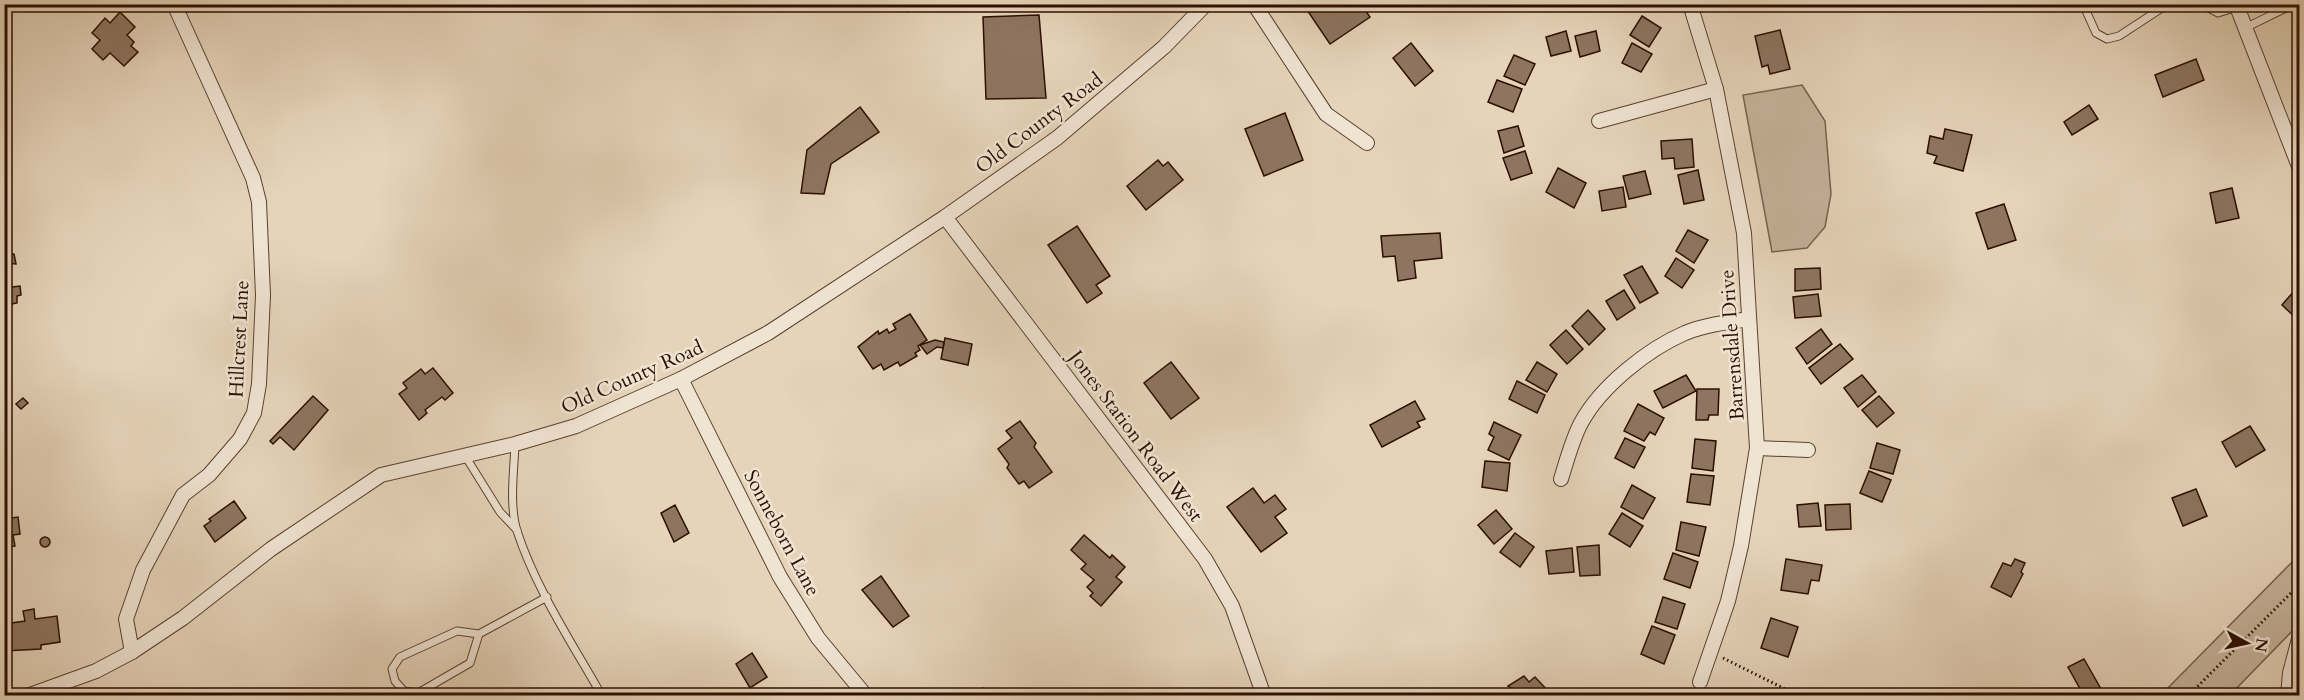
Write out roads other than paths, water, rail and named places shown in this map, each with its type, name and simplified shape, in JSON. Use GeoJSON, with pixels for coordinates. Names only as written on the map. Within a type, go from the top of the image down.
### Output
{"type":"FeatureCollection","features":[{"type":"Feature","properties":{"kind":"street","name":"Hillcrest Lane"},"geometry":{"type":"LineString","coordinates":[[132,652],[126,619],[143,570],[183,495],[208,474],[240,439],[254,413],[260,384],[263,295],[259,202],[253,178],[174,4]]}},
{"type":"Feature","properties":{"kind":"street","name":"Old County Road"},"geometry":{"type":"LineString","coordinates":[[27,696],[96,671],[132,652],[183,618],[271,549],[352,492],[381,475],[515,444],[576,426],[681,379],[768,333],[945,217],[1057,138],[1164,47],[1206,4]]}},
{"type":"Feature","properties":{"kind":"street"},"geometry":{"type":"LineString","coordinates":[[1254,4],[1326,114],[1366,143]]}},
{"type":"Feature","properties":{"kind":"street","name":"Barrensdale Drive"},"geometry":{"type":"LineString","coordinates":[[1690,4],[1716,89],[1744,233],[1757,448],[1742,546],[1728,601],[1700,681]]}},
{"type":"Feature","properties":{"kind":"street"},"geometry":{"type":"LineString","coordinates":[[2237,6],[2300,169]]}},
{"type":"Feature","properties":{"kind":"street"},"geometry":{"type":"LineString","coordinates":[[1599,121],[1716,89]]}},
{"type":"Feature","properties":{"kind":"street","name":"Jones Station Road West"},"geometry":{"type":"LineString","coordinates":[[945,217],[1205,559],[1232,606],[1264,696]]}},
{"type":"Feature","properties":{"kind":"street"},"geometry":{"type":"LineString","coordinates":[[1561,479],[1582,421],[1616,379],[1660,347],[1686,333],[1749,319]]}},
{"type":"Feature","properties":{"kind":"street","name":"Sonneborn Lane"},"geometry":{"type":"LineString","coordinates":[[681,379],[780,577],[818,638],[866,696]]}},
{"type":"Feature","properties":{"kind":"street"},"geometry":{"type":"LineString","coordinates":[[1757,448],[1808,450]]}},
{"type":"Feature","properties":{"kind":"street"},"geometry":{"type":"LineString","coordinates":[[2288,696],[2290,673],[2300,635]]}},
{"type":"Feature","properties":{"kind":"lane"},"geometry":{"type":"LineString","coordinates":[[2083,4],[2096,33],[2108,39],[2119,36],[2168,4]]}},
{"type":"Feature","properties":{"kind":"lane"},"geometry":{"type":"LineString","coordinates":[[2202,4],[2217,14],[2237,6]]}},
{"type":"Feature","properties":{"kind":"lane"},"geometry":{"type":"LineString","coordinates":[[2245,28],[2294,4]]}},
{"type":"Feature","properties":{"kind":"lane"},"geometry":{"type":"LineString","coordinates":[[515,444],[514,499],[517,530],[547,597],[602,696]]}},
{"type":"Feature","properties":{"kind":"lane"},"geometry":{"type":"LineString","coordinates":[[464,454],[500,512],[517,530]]}},
{"type":"Feature","properties":{"kind":"lane"},"geometry":{"type":"LineString","coordinates":[[479,634],[470,663],[418,693],[404,691],[395,681],[392,669],[400,657],[457,631],[479,634],[547,597]]}}]}
